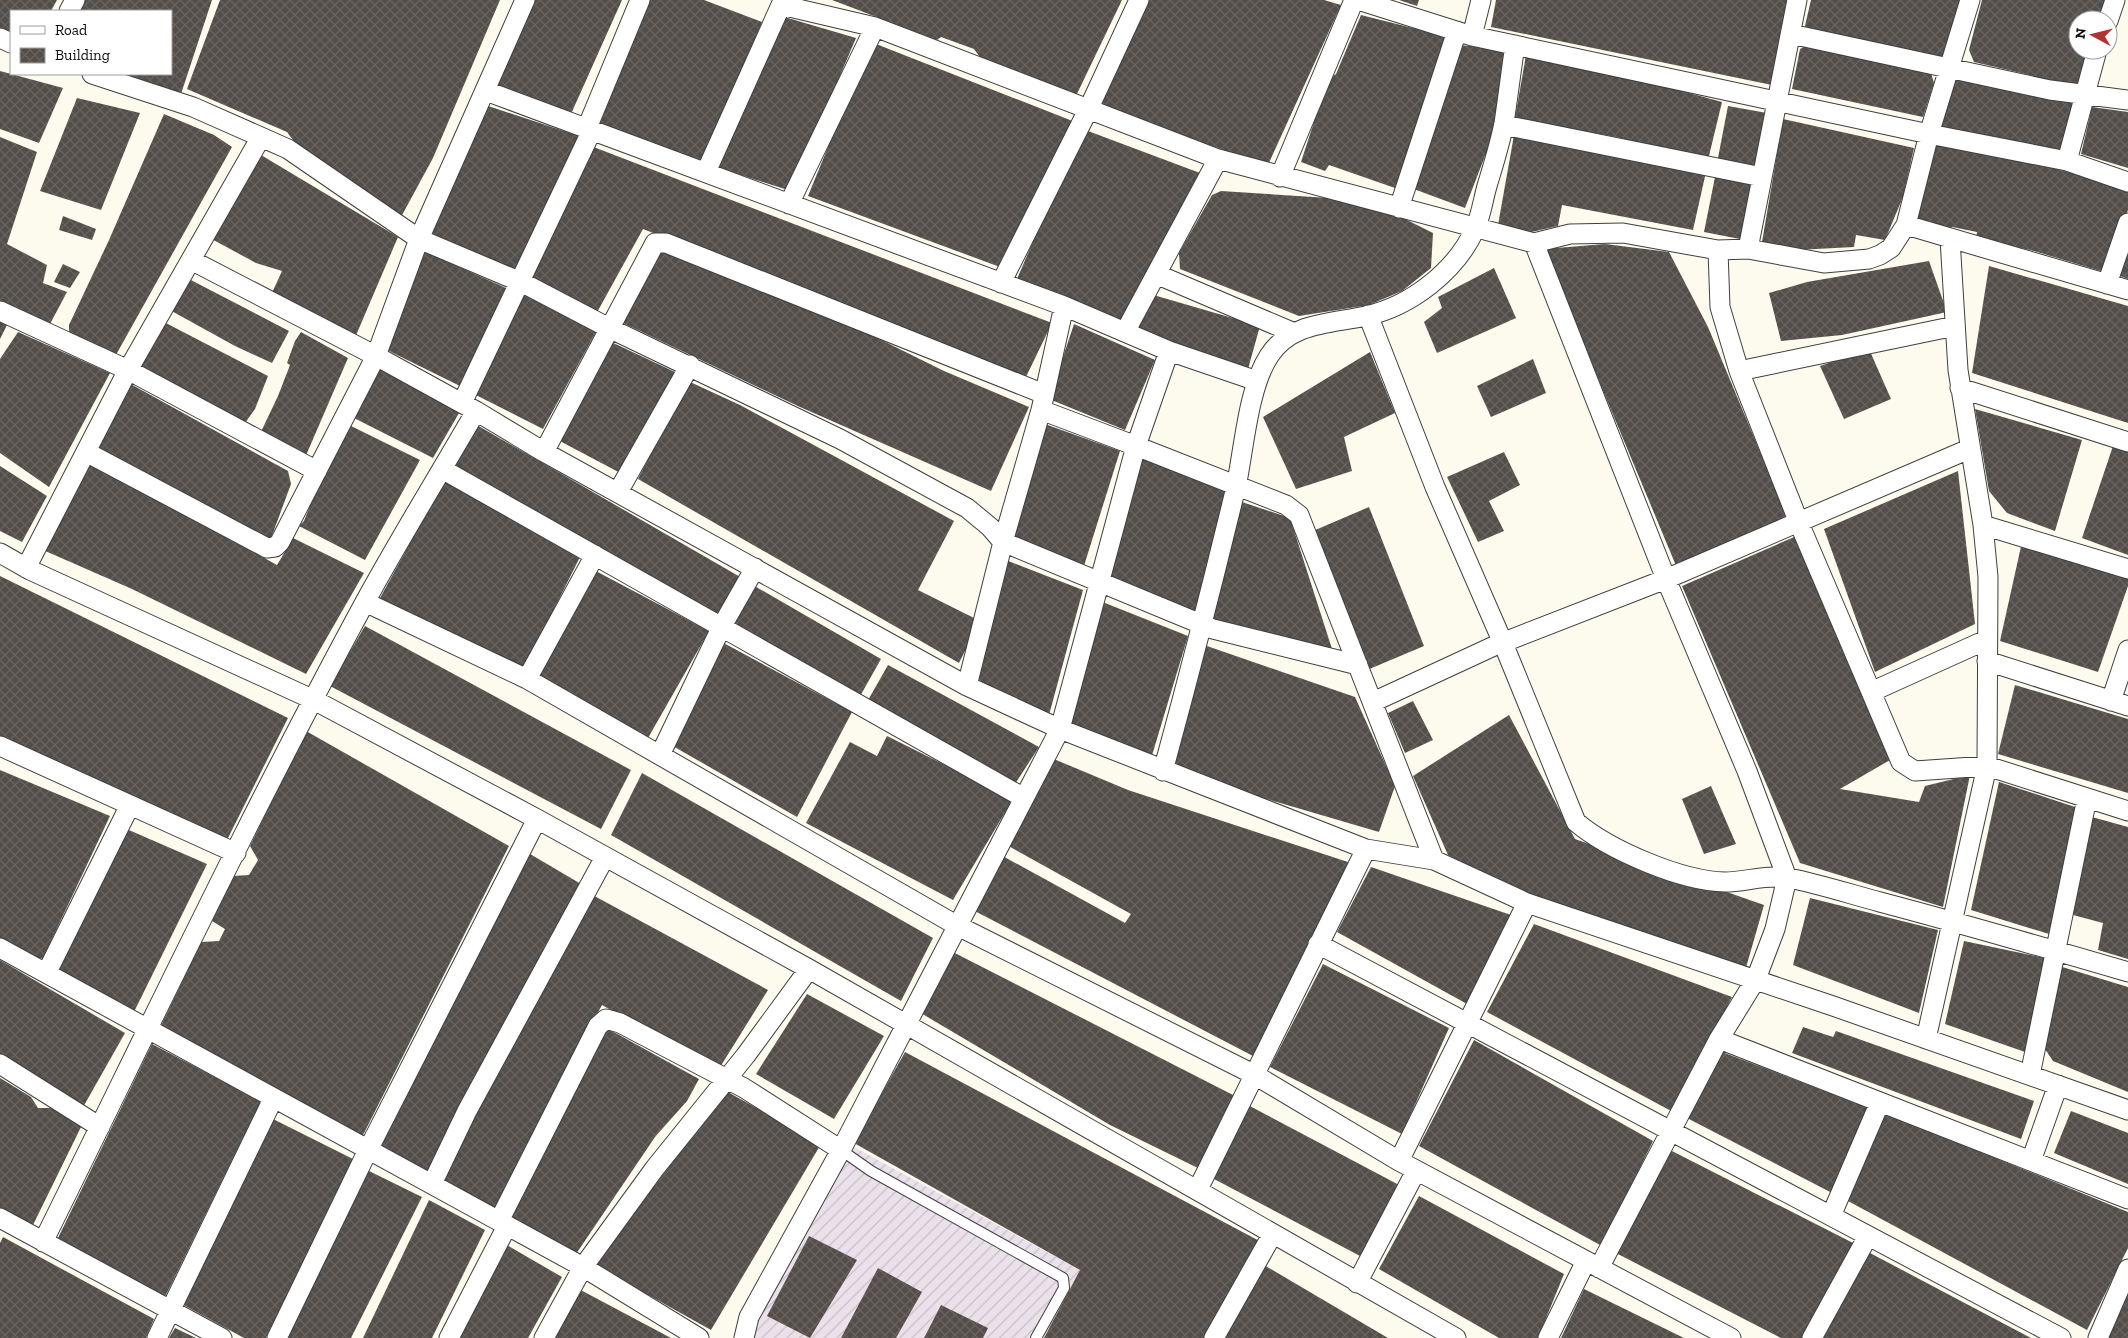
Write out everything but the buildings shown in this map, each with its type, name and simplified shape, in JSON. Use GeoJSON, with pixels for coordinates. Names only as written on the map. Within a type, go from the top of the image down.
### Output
{"type":"FeatureCollection","features":[{"type":"Feature","properties":{"kind":"street"},"geometry":{"type":"LineString","coordinates":[[86,452],[267,548],[275,547],[280,542],[376,356],[419,239],[525,0]]}},
{"type":"Feature","properties":{"kind":"street"},"geometry":{"type":"LineString","coordinates":[[43,1242],[236,852],[314,700],[365,602],[442,469],[520,282],[589,129],[640,0]]}},
{"type":"Feature","properties":{"kind":"street"},"geometry":{"type":"LineString","coordinates":[[1000,283],[1088,110],[1139,0]]}},
{"type":"Feature","properties":{"kind":"street"},"geometry":{"type":"LineString","coordinates":[[1280,177],[1354,0]]}},
{"type":"Feature","properties":{"kind":"street"},"geometry":{"type":"LineString","coordinates":[[1358,0],[1465,34],[1929,134],[2067,161],[2128,182]]}},
{"type":"Feature","properties":{"kind":"street"},"geometry":{"type":"LineString","coordinates":[[1399,208],[1465,34],[1480,0]]}},
{"type":"Feature","properties":{"kind":"street"},"geometry":{"type":"LineString","coordinates":[[1748,249],[1797,0]]}},
{"type":"Feature","properties":{"kind":"street"},"geometry":{"type":"LineString","coordinates":[[706,172],[777,2],[875,27],[1218,159],[1534,244],[1570,234],[1623,233],[1718,250],[1748,249],[1824,263],[1869,259],[1891,248],[1906,225],[1929,134],[1970,0]]}},
{"type":"Feature","properties":{"kind":"street"},"geometry":{"type":"LineString","coordinates":[[789,204],[875,27]]}},
{"type":"Feature","properties":{"kind":"street"},"geometry":{"type":"LineString","coordinates":[[1791,34],[1949,70],[2050,90],[2128,100]]}},
{"type":"Feature","properties":{"kind":"street"},"geometry":{"type":"LineString","coordinates":[[1162,770],[1203,625],[1236,484],[1257,381],[1267,358],[1275,347],[1292,332],[1308,326],[1368,316],[1396,306],[1427,286],[1456,260],[1476,228],[1504,125],[1515,45]]}},
{"type":"Feature","properties":{"kind":"street"},"geometry":{"type":"LineString","coordinates":[[2067,161],[2095,60]]}},
{"type":"Feature","properties":{"kind":"street"},"geometry":{"type":"LineString","coordinates":[[95,75],[193,107],[288,149],[419,239],[520,282],[609,328],[840,439],[966,508],[990,527],[1003,542],[1203,625],[1358,665]]}},
{"type":"Feature","properties":{"kind":"street"},"geometry":{"type":"LineString","coordinates":[[486,90],[1064,306],[1169,350],[1257,381]]}},
{"type":"Feature","properties":{"kind":"street"},"geometry":{"type":"LineString","coordinates":[[1504,125],[1762,177]]}},
{"type":"Feature","properties":{"kind":"street"},"geometry":{"type":"LineString","coordinates":[[26,568],[128,370],[261,137]]}},
{"type":"Feature","properties":{"kind":"street"},"geometry":{"type":"LineString","coordinates":[[1125,332],[1218,159]]}},
{"type":"Feature","properties":{"kind":"street"},"geometry":{"type":"LineString","coordinates":[[2107,284],[2128,223]]}},
{"type":"Feature","properties":{"kind":"street"},"geometry":{"type":"LineString","coordinates":[[1906,225],[2128,290]]}},
{"type":"Feature","properties":{"kind":"street"},"geometry":{"type":"LineString","coordinates":[[1926,1039],[1987,766],[1986,640],[1988,577],[1983,525],[1960,388],[1950,239]]}},
{"type":"Feature","properties":{"kind":"street"},"geometry":{"type":"LineString","coordinates":[[544,452],[655,243],[666,243],[1042,402],[1136,446],[1286,505],[1298,515],[1434,860]]}},
{"type":"Feature","properties":{"kind":"street"},"geometry":{"type":"LineString","coordinates":[[1534,244],[1666,579],[1747,772],[1787,878],[1775,929],[1756,979],[1719,1039],[1670,1131],[1548,1338]]}},
{"type":"Feature","properties":{"kind":"street"},"geometry":{"type":"LineString","coordinates":[[1718,250],[1720,307],[1738,371],[1799,523],[1901,762],[1909,769],[1925,771],[1987,766],[2128,811]]}},
{"type":"Feature","properties":{"kind":"street"},"geometry":{"type":"LineString","coordinates":[[191,260],[376,356],[469,407],[544,452],[967,686],[1060,729],[1366,848],[1434,860],[1527,903],[1756,979],[2128,1110]]}},
{"type":"Feature","properties":{"kind":"street"},"geometry":{"type":"LineString","coordinates":[[1156,274],[1292,332]]}},
{"type":"Feature","properties":{"kind":"street"},"geometry":{"type":"LineString","coordinates":[[967,686],[1003,542],[1042,402],[1064,306]]}},
{"type":"Feature","properties":{"kind":"street"},"geometry":{"type":"LineString","coordinates":[[0,310],[128,370],[316,471]]}},
{"type":"Feature","properties":{"kind":"street"},"geometry":{"type":"LineString","coordinates":[[1368,316],[1435,488],[1503,643],[1569,809],[1576,822],[1592,835],[1616,848],[1652,863],[1705,880],[1726,882],[1787,878],[1952,921],[2128,972]]}},
{"type":"Feature","properties":{"kind":"street"},"geometry":{"type":"LineString","coordinates":[[1738,371],[1955,326]]}},
{"type":"Feature","properties":{"kind":"street"},"geometry":{"type":"LineString","coordinates":[[744,1338],[749,1317],[840,1150],[904,1024],[1060,729],[1136,446],[1169,350]]}},
{"type":"Feature","properties":{"kind":"street"},"geometry":{"type":"LineString","coordinates":[[618,492],[690,366]]}},
{"type":"Feature","properties":{"kind":"street"},"geometry":{"type":"LineString","coordinates":[[1960,388],[2128,442]]}},
{"type":"Feature","properties":{"kind":"street"},"geometry":{"type":"LineString","coordinates":[[1373,702],[1503,643],[1666,579],[1970,449]]}},
{"type":"Feature","properties":{"kind":"street"},"geometry":{"type":"LineString","coordinates":[[442,469],[1024,798]]}},
{"type":"Feature","properties":{"kind":"street"},"geometry":{"type":"LineString","coordinates":[[1983,525],[2128,569]]}},
{"type":"Feature","properties":{"kind":"street"},"geometry":{"type":"LineString","coordinates":[[0,553],[26,568],[314,700],[537,819],[809,968],[1456,1338]]}},
{"type":"Feature","properties":{"kind":"street"},"geometry":{"type":"LineString","coordinates":[[527,679],[595,555]]}},
{"type":"Feature","properties":{"kind":"street"},"geometry":{"type":"LineString","coordinates":[[660,755],[722,626],[755,568]]}},
{"type":"Feature","properties":{"kind":"street"},"geometry":{"type":"LineString","coordinates":[[365,602],[527,679],[956,925],[1255,1075],[1416,1171],[1731,1338]]}},
{"type":"Feature","properties":{"kind":"street"},"geometry":{"type":"LineString","coordinates":[[1871,692],[1986,640]]}},
{"type":"Feature","properties":{"kind":"street"},"geometry":{"type":"LineString","coordinates":[[1987,661],[2120,703],[2128,650]]}},
{"type":"Feature","properties":{"kind":"street"},"geometry":{"type":"LineString","coordinates":[[0,746],[236,852]]}},
{"type":"Feature","properties":{"kind":"street"},"geometry":{"type":"LineString","coordinates":[[2030,1075],[2054,951],[2088,798]]}},
{"type":"Feature","properties":{"kind":"street"},"geometry":{"type":"LineString","coordinates":[[47,972],[130,805]]}},
{"type":"Feature","properties":{"kind":"street"},"geometry":{"type":"LineString","coordinates":[[276,1338],[368,1150],[537,819]]}},
{"type":"Feature","properties":{"kind":"street"},"geometry":{"type":"LineString","coordinates":[[1198,1189],[1366,848]]}},
{"type":"Feature","properties":{"kind":"street"},"geometry":{"type":"LineString","coordinates":[[432,1184],[467,1111],[605,857]]}},
{"type":"Feature","properties":{"kind":"street"},"geometry":{"type":"LineString","coordinates":[[1399,1161],[1527,903]]}},
{"type":"Feature","properties":{"kind":"street"},"geometry":{"type":"LineString","coordinates":[[1318,944],[2061,1338]]}},
{"type":"Feature","properties":{"kind":"street"},"geometry":{"type":"LineString","coordinates":[[0,948],[47,972],[273,1099],[583,1267],[699,1338]]}},
{"type":"Feature","properties":{"kind":"street"},"geometry":{"type":"LineString","coordinates":[[544,1338],[583,1267],[655,1168],[727,1079],[809,968]]}},
{"type":"Feature","properties":{"kind":"street"},"geometry":{"type":"LineString","coordinates":[[449,1338],[598,1026],[604,1020],[620,1023],[727,1079],[794,1119],[840,1150]]}},
{"type":"Feature","properties":{"kind":"street"},"geometry":{"type":"LineString","coordinates":[[1719,1039],[2128,1198]]}},
{"type":"Feature","properties":{"kind":"street"},"geometry":{"type":"LineString","coordinates":[[0,1064],[100,1127]]}},
{"type":"Feature","properties":{"kind":"street"},"geometry":{"type":"LineString","coordinates":[[2031,1161],[2058,1085]]}},
{"type":"Feature","properties":{"kind":"street"},"geometry":{"type":"LineString","coordinates":[[157,1338],[273,1099]]}},
{"type":"Feature","properties":{"kind":"street"},"geometry":{"type":"LineString","coordinates":[[1831,1216],[1880,1102]]}},
{"type":"Feature","properties":{"kind":"street"},"geometry":{"type":"LineString","coordinates":[[1358,1283],[1416,1171]]}},
{"type":"Feature","properties":{"kind":"street"},"geometry":{"type":"LineString","coordinates":[[0,1218],[222,1338]]}},
{"type":"Feature","properties":{"kind":"street"},"geometry":{"type":"LineString","coordinates":[[1214,1338],[1272,1234]]}},
{"type":"Feature","properties":{"kind":"street"},"geometry":{"type":"LineString","coordinates":[[1812,1338],[1868,1236]]}},
{"type":"Feature","properties":{"kind":"street"},"geometry":{"type":"LineString","coordinates":[[2098,1338],[2128,1269]]}},
{"type":"Feature","properties":{"kind":"lane"},"geometry":{"type":"LineString","coordinates":[[840,1150],[872,1171],[1063,1278],[1064,1288],[1036,1338]]}},
{"type":"Feature","properties":{"kind":"shaded area"},"geometry":{"type":"Polygon","coordinates":[[[845,1142],[1080,1270],[1044,1338],[739,1338],[845,1142]]]}}]}
